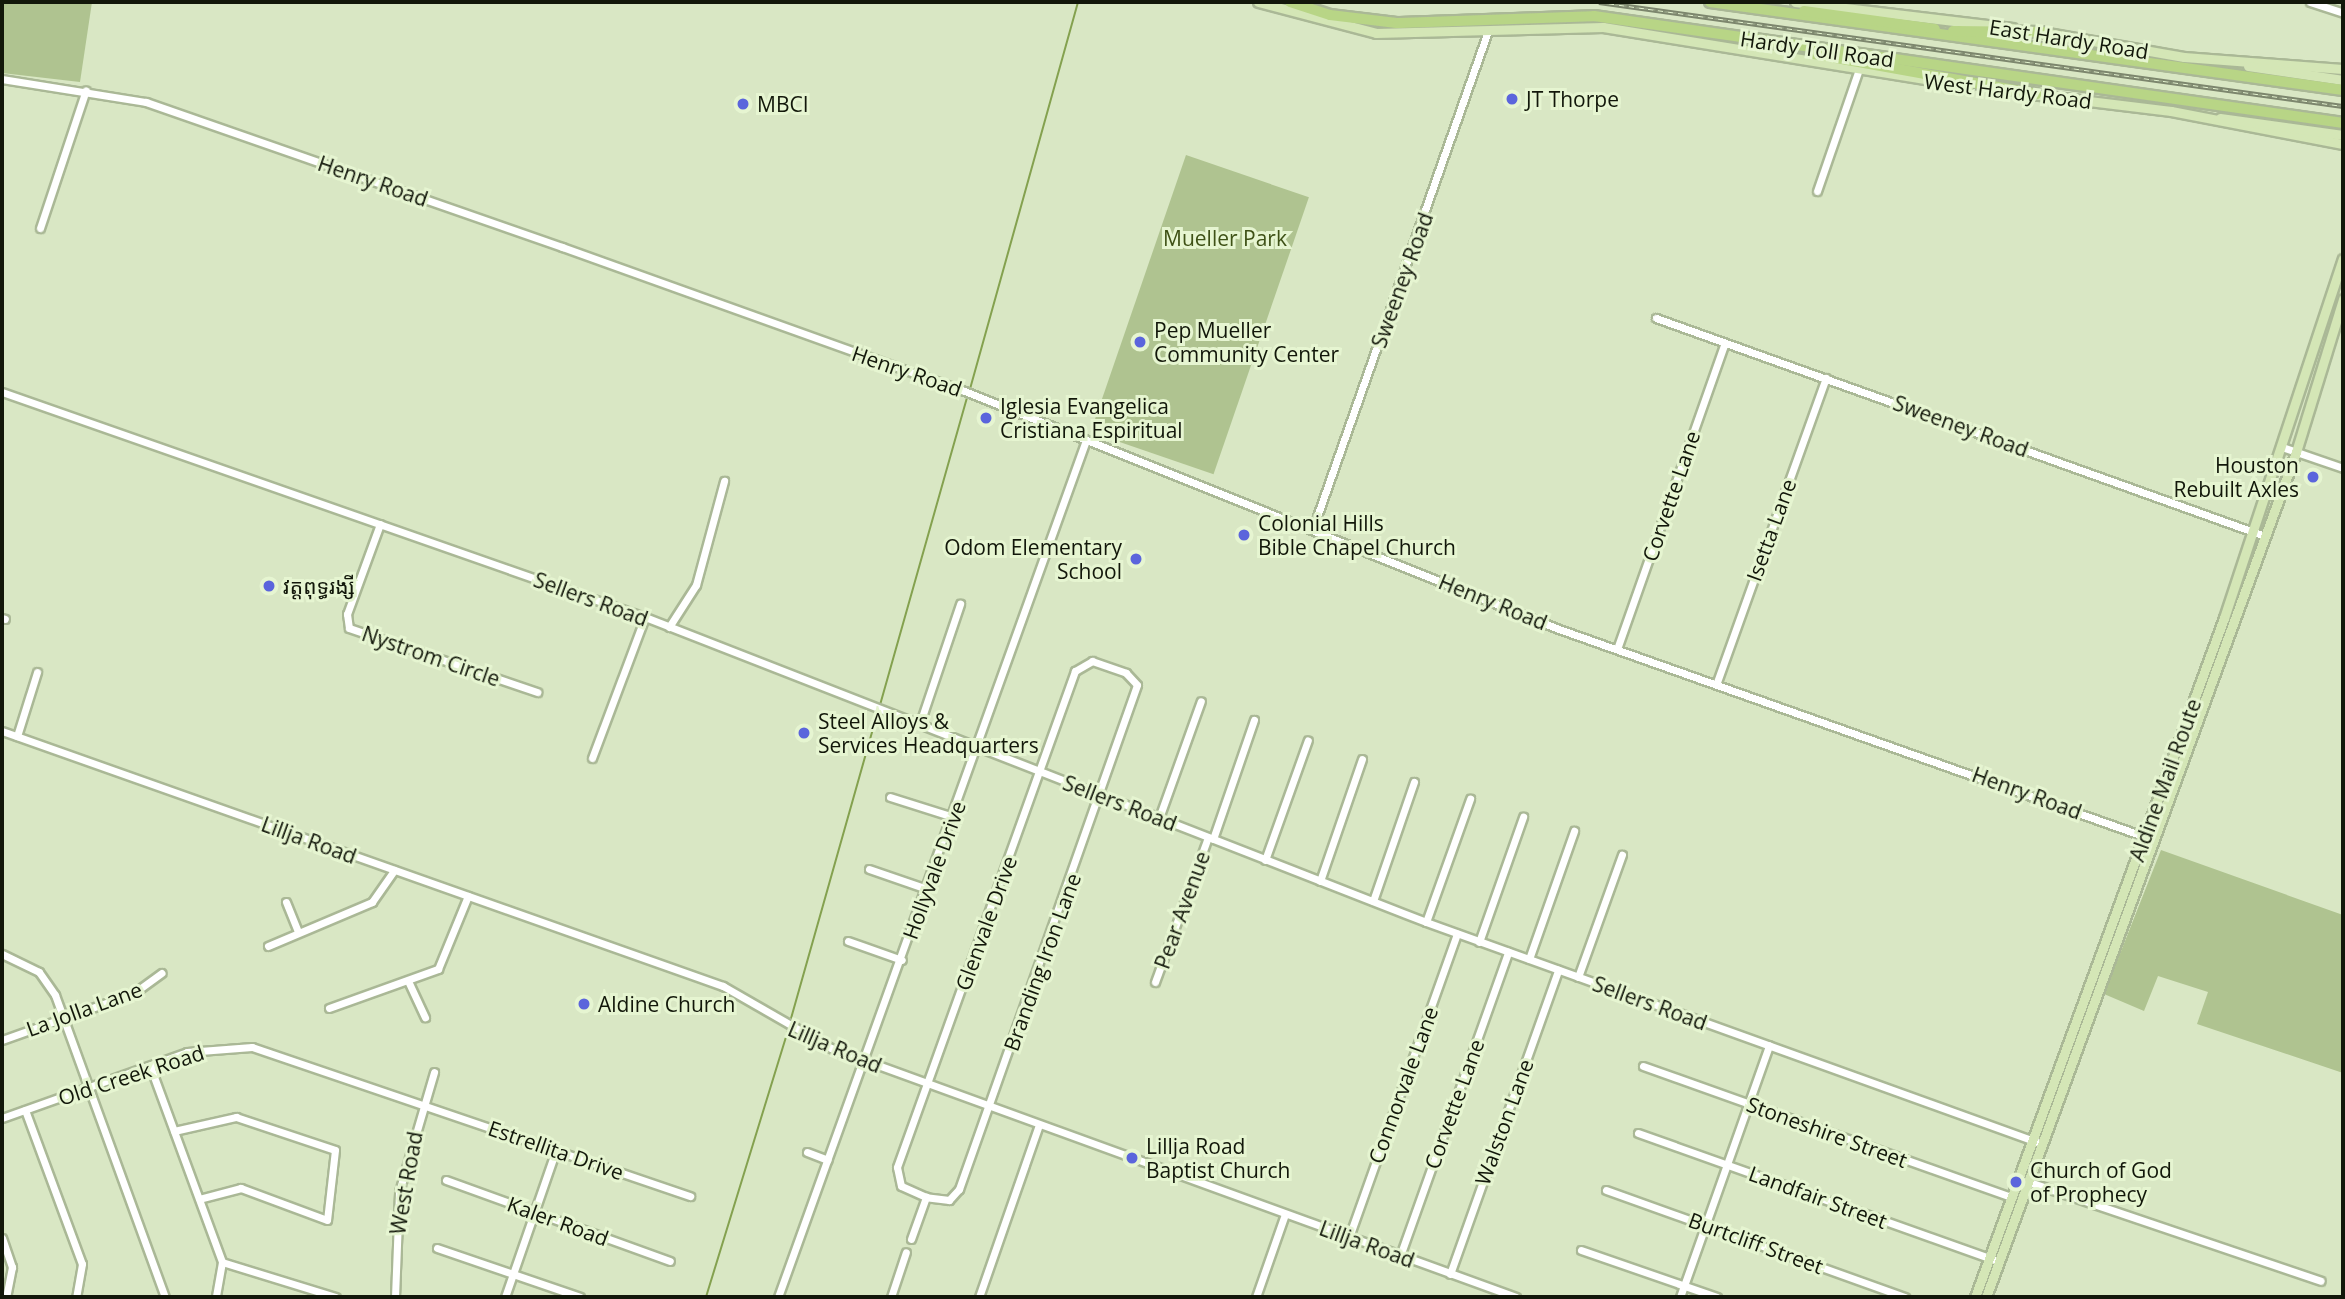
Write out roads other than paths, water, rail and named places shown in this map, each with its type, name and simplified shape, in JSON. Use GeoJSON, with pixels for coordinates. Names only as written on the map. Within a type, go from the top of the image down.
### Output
{"type":"FeatureCollection","features":[{"type":"Feature","properties":{"kind":"highway","name":"Hardy Toll Road"},"geometry":{"type":"LineString","coordinates":[[1290,2],[1330,15],[1423,24],[1570,14],[2343,124]]}},
{"type":"Feature","properties":{"kind":"highway","name":"Hardy Toll Road"},"geometry":{"type":"LineString","coordinates":[[1710,2],[2343,90]]}},
{"type":"Feature","properties":{"kind":"highway"},"geometry":{"type":"LineString","coordinates":[[1720,2],[1962,32],[2043,32]]}},
{"type":"Feature","properties":{"kind":"highway"},"geometry":{"type":"LineString","coordinates":[[1787,45],[1831,60],[2036,94]]}},
{"type":"Feature","properties":{"kind":"main road","name":"West Hardy Road"},"geometry":{"type":"LineString","coordinates":[[1258,2],[1376,33],[1603,27],[1858,72],[2171,111],[2343,144]]}},
{"type":"Feature","properties":{"kind":"main road","name":"East Hardy Road"},"geometry":{"type":"LineString","coordinates":[[1794,2],[2043,32],[2184,57],[2343,69]]}},
{"type":"Feature","properties":{"kind":"main road"},"geometry":{"type":"LineString","coordinates":[[2184,57],[2343,79]]}},
{"type":"Feature","properties":{"kind":"main road"},"geometry":{"type":"LineString","coordinates":[[2171,111],[2343,135]]}},
{"type":"Feature","properties":{"kind":"main road","name":"Aldine Mail Route"},"geometry":{"type":"LineString","coordinates":[[2216,653],[2240,567],[2343,259]]}},
{"type":"Feature","properties":{"kind":"main road","name":"Aldine Mail Route"},"geometry":{"type":"LineString","coordinates":[[1986,1297],[2010,1197],[2036,1141],[2216,653],[2265,536],[2296,452],[2343,299]]}},
{"type":"Feature","properties":{"kind":"main road"},"geometry":{"type":"LineString","coordinates":[[2308,363],[2322,366]]}},
{"type":"Feature","properties":{"kind":"main road"},"geometry":{"type":"LineString","coordinates":[[2240,567],[2252,570]]}},
{"type":"Feature","properties":{"kind":"main road","name":"Aldine Mail Route"},"geometry":{"type":"LineString","coordinates":[[1975,1297],[1994,1260],[2026,1181],[2036,1141]]}},
{"type":"Feature","properties":{"kind":"street"},"geometry":{"type":"LineString","coordinates":[[2310,2],[2343,13]]}},
{"type":"Feature","properties":{"kind":"street","name":"Sweeney Road"},"geometry":{"type":"LineString","coordinates":[[1312,528],[1488,31]]}},
{"type":"Feature","properties":{"kind":"street"},"geometry":{"type":"LineString","coordinates":[[1817,191],[1858,72]]}},
{"type":"Feature","properties":{"kind":"street","name":"Henry Road"},"geometry":{"type":"LineString","coordinates":[[2,79],[86,90],[158,106],[962,390],[1616,649],[1717,682],[2149,838]]}},
{"type":"Feature","properties":{"kind":"street"},"geometry":{"type":"LineString","coordinates":[[40,228],[86,90]]}},
{"type":"Feature","properties":{"kind":"street","name":"Sweeney Road"},"geometry":{"type":"LineString","coordinates":[[1656,318],[2265,536]]}},
{"type":"Feature","properties":{"kind":"street","name":"Corvette Lane"},"geometry":{"type":"LineString","coordinates":[[1616,649],[1725,343]]}},
{"type":"Feature","properties":{"kind":"street","name":"Isetta Lane"},"geometry":{"type":"LineString","coordinates":[[1717,682],[1826,378]]}},
{"type":"Feature","properties":{"kind":"street","name":"Sellers Road"},"geometry":{"type":"LineString","coordinates":[[2,392],[645,617],[1457,934],[2036,1141]]}},
{"type":"Feature","properties":{"kind":"street","name":"Hollyvale Drive"},"geometry":{"type":"LineString","coordinates":[[778,1297],[866,1062],[1086,440]]}},
{"type":"Feature","properties":{"kind":"street"},"geometry":{"type":"LineString","coordinates":[[2282,447],[2343,468]]}},
{"type":"Feature","properties":{"kind":"street"},"geometry":{"type":"LineString","coordinates":[[668,626],[696,585],[724,481]]}},
{"type":"Feature","properties":{"kind":"street","name":"Nystrom Circle"},"geometry":{"type":"LineString","coordinates":[[380,524],[347,614],[349,628],[537,692]]}},
{"type":"Feature","properties":{"kind":"street"},"geometry":{"type":"LineString","coordinates":[[920,723],[960,604]]}},
{"type":"Feature","properties":{"kind":"street"},"geometry":{"type":"LineString","coordinates":[[592,758],[645,617]]}},
{"type":"Feature","properties":{"kind":"street","name":"Glenvale Drive"},"geometry":{"type":"LineString","coordinates":[[926,1197],[901,1186],[897,1167],[1080,665],[1110,667]]}},
{"type":"Feature","properties":{"kind":"street","name":"Branding Iron Lane"},"geometry":{"type":"LineString","coordinates":[[926,1197],[956,1195],[1101,795],[1137,685],[1110,667]]}},
{"type":"Feature","properties":{"kind":"street"},"geometry":{"type":"LineString","coordinates":[[17,736],[37,672]]}},
{"type":"Feature","properties":{"kind":"street"},"geometry":{"type":"LineString","coordinates":[[1159,818],[1201,701]]}},
{"type":"Feature","properties":{"kind":"street","name":"Pear Avenue"},"geometry":{"type":"LineString","coordinates":[[1155,982],[1254,720]]}},
{"type":"Feature","properties":{"kind":"street","name":"Lillja Road"},"geometry":{"type":"LineString","coordinates":[[2,731],[732,990],[793,1031],[866,1062],[1516,1297]]}},
{"type":"Feature","properties":{"kind":"street"},"geometry":{"type":"LineString","coordinates":[[1265,860],[1308,740]]}},
{"type":"Feature","properties":{"kind":"street"},"geometry":{"type":"LineString","coordinates":[[1320,881],[1362,759]]}},
{"type":"Feature","properties":{"kind":"street"},"geometry":{"type":"LineString","coordinates":[[1373,901],[1414,782]]}},
{"type":"Feature","properties":{"kind":"street"},"geometry":{"type":"LineString","coordinates":[[890,797],[953,817]]}},
{"type":"Feature","properties":{"kind":"street"},"geometry":{"type":"LineString","coordinates":[[1426,922],[1470,799]]}},
{"type":"Feature","properties":{"kind":"street"},"geometry":{"type":"LineString","coordinates":[[1479,942],[1523,817]]}},
{"type":"Feature","properties":{"kind":"street"},"geometry":{"type":"LineString","coordinates":[[1529,959],[1574,831]]}},
{"type":"Feature","properties":{"kind":"street"},"geometry":{"type":"LineString","coordinates":[[1578,977],[1622,855]]}},
{"type":"Feature","properties":{"kind":"street"},"geometry":{"type":"LineString","coordinates":[[869,869],[928,889]]}},
{"type":"Feature","properties":{"kind":"street"},"geometry":{"type":"LineString","coordinates":[[268,947],[298,931],[372,902],[394,870]]}},
{"type":"Feature","properties":{"kind":"street"},"geometry":{"type":"LineString","coordinates":[[329,1007],[409,983],[442,965],[468,896]]}},
{"type":"Feature","properties":{"kind":"street"},"geometry":{"type":"LineString","coordinates":[[286,902],[298,931]]}},
{"type":"Feature","properties":{"kind":"street","name":"Connorvale Lane"},"geometry":{"type":"LineString","coordinates":[[1349,1237],[1457,934]]}},
{"type":"Feature","properties":{"kind":"street"},"geometry":{"type":"LineString","coordinates":[[848,941],[902,960]]}},
{"type":"Feature","properties":{"kind":"street","name":"Corvette Lane"},"geometry":{"type":"LineString","coordinates":[[1400,1256],[1508,952]]}},
{"type":"Feature","properties":{"kind":"street"},"geometry":{"type":"LineString","coordinates":[[2,954],[39,972],[64,1017],[163,1297]]}},
{"type":"Feature","properties":{"kind":"street","name":"Walston Lane"},"geometry":{"type":"LineString","coordinates":[[1450,1274],[1558,970]]}},
{"type":"Feature","properties":{"kind":"street","name":"La Jolla Lane"},"geometry":{"type":"LineString","coordinates":[[2,1040],[144,989],[162,973]]}},
{"type":"Feature","properties":{"kind":"street"},"geometry":{"type":"LineString","coordinates":[[409,983],[425,1018]]}},
{"type":"Feature","properties":{"kind":"street"},"geometry":{"type":"LineString","coordinates":[[1679,1297],[1769,1045]]}},
{"type":"Feature","properties":{"kind":"street","name":"Old Creek Road"},"geometry":{"type":"LineString","coordinates":[[2,1118],[187,1052],[252,1047],[422,1103]]}},
{"type":"Feature","properties":{"kind":"street"},"geometry":{"type":"LineString","coordinates":[[150,1066],[222,1262],[216,1297]]}},
{"type":"Feature","properties":{"kind":"street","name":"Stoneshire Street"},"geometry":{"type":"LineString","coordinates":[[1643,1066],[2010,1197]]}},
{"type":"Feature","properties":{"kind":"street","name":"West Road"},"geometry":{"type":"LineString","coordinates":[[395,1297],[397,1206],[422,1103],[434,1072]]}},
{"type":"Feature","properties":{"kind":"street","name":"Estrellita Drive"},"geometry":{"type":"LineString","coordinates":[[422,1103],[690,1196]]}},
{"type":"Feature","properties":{"kind":"street"},"geometry":{"type":"LineString","coordinates":[[25,1110],[82,1264],[76,1297]]}},
{"type":"Feature","properties":{"kind":"street"},"geometry":{"type":"LineString","coordinates":[[174,1131],[236,1116],[328,1145],[337,1158],[327,1220],[241,1188],[199,1199]]}},
{"type":"Feature","properties":{"kind":"street"},"geometry":{"type":"LineString","coordinates":[[979,1297],[1039,1125]]}},
{"type":"Feature","properties":{"kind":"street","name":"Landfair Street"},"geometry":{"type":"LineString","coordinates":[[1638,1133],[1994,1260]]}},
{"type":"Feature","properties":{"kind":"street"},"geometry":{"type":"LineString","coordinates":[[506,1297],[556,1150]]}},
{"type":"Feature","properties":{"kind":"street"},"geometry":{"type":"LineString","coordinates":[[807,1152],[828,1160]]}},
{"type":"Feature","properties":{"kind":"street","name":"Kaler Road"},"geometry":{"type":"LineString","coordinates":[[446,1180],[670,1261]]}},
{"type":"Feature","properties":{"kind":"street"},"geometry":{"type":"LineString","coordinates":[[2026,1181],[2321,1281]]}},
{"type":"Feature","properties":{"kind":"street","name":"Burtcliff Street"},"geometry":{"type":"LineString","coordinates":[[1606,1190],[1905,1297]]}},
{"type":"Feature","properties":{"kind":"street"},"geometry":{"type":"LineString","coordinates":[[911,1239],[926,1197]]}},
{"type":"Feature","properties":{"kind":"street"},"geometry":{"type":"LineString","coordinates":[[1256,1297],[1285,1214]]}},
{"type":"Feature","properties":{"kind":"street"},"geometry":{"type":"LineString","coordinates":[[2,1238],[12,1276],[6,1297]]}},
{"type":"Feature","properties":{"kind":"street"},"geometry":{"type":"LineString","coordinates":[[437,1248],[580,1297]]}},
{"type":"Feature","properties":{"kind":"street"},"geometry":{"type":"LineString","coordinates":[[1581,1250],[1717,1297]]}},
{"type":"Feature","properties":{"kind":"street"},"geometry":{"type":"LineString","coordinates":[[891,1297],[906,1252]]}},
{"type":"Feature","properties":{"kind":"street"},"geometry":{"type":"LineString","coordinates":[[222,1262],[336,1297]]}},
{"type":"Feature","properties":{"kind":"waterway"},"geometry":{"type":"LineString","coordinates":[[970,389],[1078,2]]}},
{"type":"Feature","properties":{"kind":"waterway"},"geometry":{"type":"LineString","coordinates":[[880,705],[968,394]]}},
{"type":"Feature","properties":{"kind":"waterway"},"geometry":{"type":"LineString","coordinates":[[790,1022],[878,711]]}},
{"type":"Feature","properties":{"kind":"waterway"},"geometry":{"type":"LineString","coordinates":[[706,1297],[789,1027]]}},
{"type":"Feature","properties":{"kind":"railway"},"geometry":{"type":"LineString","coordinates":[[1599,2],[2343,106]]}},
{"type":"Feature","properties":{"kind":"place","name":"JT Thorpe"},"geometry":{"type":"Point","coordinates":[1512,99]}},
{"type":"Feature","properties":{"kind":"place","name":"MBCI"},"geometry":{"type":"Point","coordinates":[743,104]}},
{"type":"Feature","properties":{"kind":"place","name":"Pep Mueller Community Center"},"geometry":{"type":"Point","coordinates":[1140,342]}},
{"type":"Feature","properties":{"kind":"place","name":"Iglesia Evangelica Cristiana Espiritual"},"geometry":{"type":"Point","coordinates":[986,418]}},
{"type":"Feature","properties":{"kind":"place","name":"Houston Rebuilt Axles"},"geometry":{"type":"Point","coordinates":[2313,477]}},
{"type":"Feature","properties":{"kind":"place","name":"Colonial Hills Bible Chapel Church"},"geometry":{"type":"Point","coordinates":[1244,535]}},
{"type":"Feature","properties":{"kind":"place","name":"Odom Elementary School"},"geometry":{"type":"Point","coordinates":[1136,559]}},
{"type":"Feature","properties":{"kind":"place","name":"វត្តពុទ្ធរង្សី"},"geometry":{"type":"Point","coordinates":[269,586]}},
{"type":"Feature","properties":{"kind":"place","name":"Steel Alloys & Services Headquarters"},"geometry":{"type":"Point","coordinates":[804,733]}},
{"type":"Feature","properties":{"kind":"place","name":"Aldine Church"},"geometry":{"type":"Point","coordinates":[584,1004]}},
{"type":"Feature","properties":{"kind":"place","name":"Lillja Road Baptist Church"},"geometry":{"type":"Point","coordinates":[1132,1158]}},
{"type":"Feature","properties":{"kind":"place","name":"Church of God of Prophecy"},"geometry":{"type":"Point","coordinates":[2016,1182]}},
{"type":"Feature","properties":{"kind":"park label","name":"Mueller Park"},"geometry":{"type":"Point","coordinates":[1225,238]}}]}
